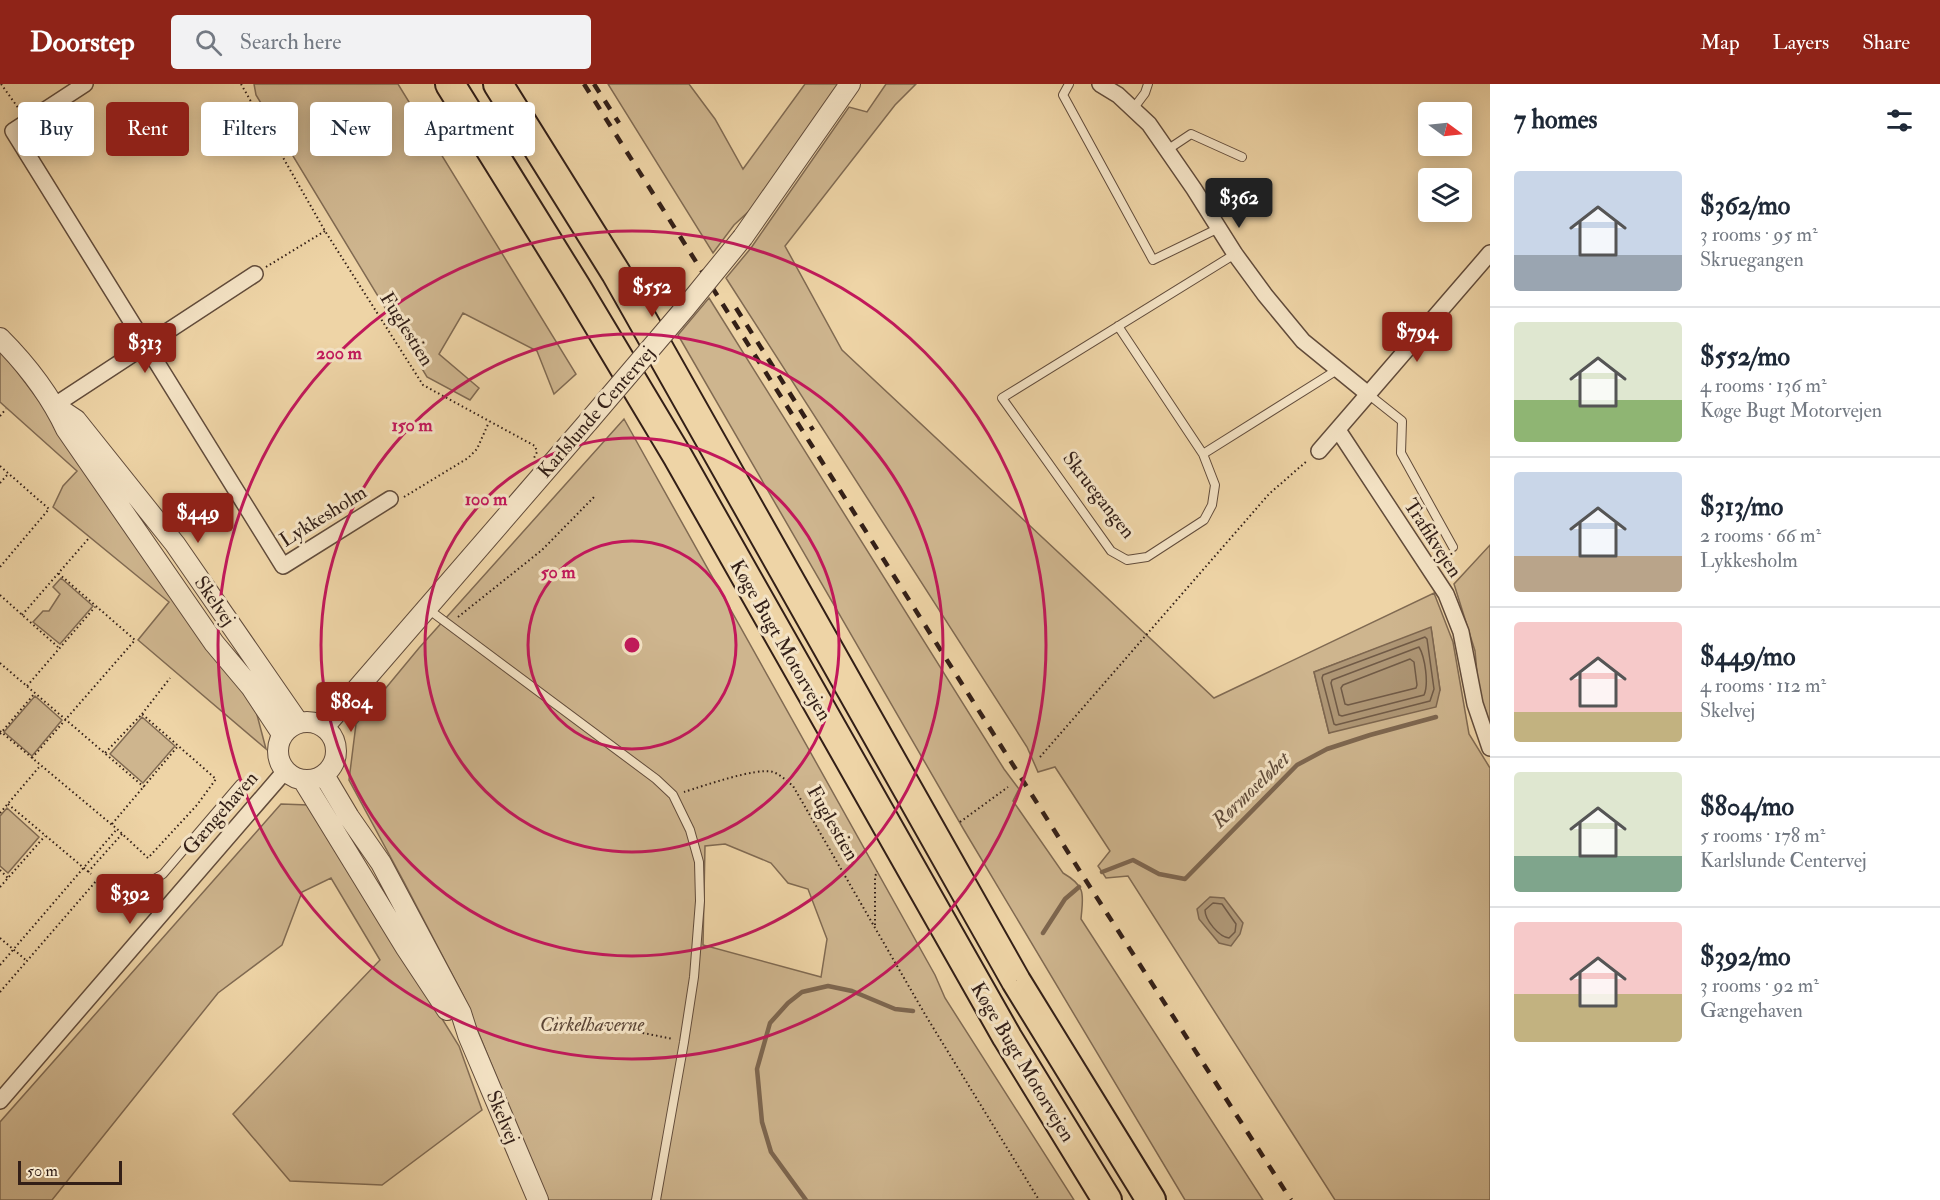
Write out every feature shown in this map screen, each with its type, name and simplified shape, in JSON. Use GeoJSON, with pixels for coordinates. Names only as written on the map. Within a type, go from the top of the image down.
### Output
{"type":"FeatureCollection","features":[{"type":"Feature","properties":{"kind":"highway","name":"Køge Bugt Motorvejen"},"geometry":{"type":"LineString","coordinates":[[450,84],[678,457],[1006,1037],[1107,1200]]}},
{"type":"Feature","properties":{"kind":"highway","name":"Køge Bugt Motorvejen"},"geometry":{"type":"LineString","coordinates":[[498,84],[616,273],[1010,970],[1151,1200]]}},
{"type":"Feature","properties":{"kind":"street"},"geometry":{"type":"LineString","coordinates":[[57,102],[85,84]]}},
{"type":"Feature","properties":{"kind":"street","name":"Karlslunde Centervej"},"geometry":{"type":"LineString","coordinates":[[324,727],[686,307],[743,237],[850,84]]}},
{"type":"Feature","properties":{"kind":"street"},"geometry":{"type":"LineString","coordinates":[[1100,84],[1118,95],[1149,124],[1235,254],[1303,341],[1368,394]]}},
{"type":"Feature","properties":{"kind":"street","name":"Lykkesholm"},"geometry":{"type":"LineString","coordinates":[[18,128],[13,131],[18,139]]}},
{"type":"Feature","properties":{"kind":"street","name":"Lykkesholm"},"geometry":{"type":"LineString","coordinates":[[28,156],[283,566],[390,499]]}},
{"type":"Feature","properties":{"kind":"street"},"geometry":{"type":"LineString","coordinates":[[1319,451],[1490,253]]}},
{"type":"Feature","properties":{"kind":"street"},"geometry":{"type":"LineString","coordinates":[[55,405],[255,274]]}},
{"type":"Feature","properties":{"kind":"street","name":"Skelvej"},"geometry":{"type":"LineString","coordinates":[[0,338],[55,405],[66,429],[214,643],[251,687],[282,734]]}},
{"type":"Feature","properties":{"kind":"street","name":"Skelvej"},"geometry":{"type":"LineString","coordinates":[[55,405],[76,420],[176,544],[298,722]]}},
{"type":"Feature","properties":{"kind":"street","name":"Trafikvejen"},"geometry":{"type":"LineString","coordinates":[[1338,430],[1446,594],[1461,632],[1475,704],[1490,748]]}},
{"type":"Feature","properties":{"kind":"street"},"geometry":{"type":"LineString","coordinates":[[308,721],[324,727],[333,736],[336,751],[333,765],[324,775],[313,780],[303,780],[285,771],[279,762],[277,749],[282,734],[298,722],[308,721]]}},
{"type":"Feature","properties":{"kind":"street","name":"Gængehaven"},"geometry":{"type":"LineString","coordinates":[[0,1101],[285,771]]}},
{"type":"Feature","properties":{"kind":"street","name":"Skelvej"},"geometry":{"type":"LineString","coordinates":[[324,775],[349,817],[381,863],[461,1013],[468,1035],[538,1200]]}},
{"type":"Feature","properties":{"kind":"street","name":"Skelvej"},"geometry":{"type":"LineString","coordinates":[[303,780],[406,948],[454,1020],[468,1035]]}},
{"type":"Feature","properties":{"kind":"lane"},"geometry":{"type":"LineString","coordinates":[[1070,84],[1063,95],[1153,260],[1219,228]]}},
{"type":"Feature","properties":{"kind":"lane"},"geometry":{"type":"LineString","coordinates":[[1133,109],[1145,93],[1148,84]]}},
{"type":"Feature","properties":{"kind":"lane"},"geometry":{"type":"LineString","coordinates":[[1167,150],[1191,134],[1242,158]]}},
{"type":"Feature","properties":{"kind":"lane","name":"Skruegangen"},"geometry":{"type":"LineString","coordinates":[[1118,326],[1203,454],[1215,485],[1212,506],[1204,520],[1147,557],[1127,560],[1111,551],[1002,398],[1118,326],[1235,254]]}},
{"type":"Feature","properties":{"kind":"lane"},"geometry":{"type":"LineString","coordinates":[[1203,454],[1337,370]]}},
{"type":"Feature","properties":{"kind":"lane"},"geometry":{"type":"LineString","coordinates":[[1368,394],[1402,421],[1401,453],[1453,547]]}},
{"type":"Feature","properties":{"kind":"lane"},"geometry":{"type":"LineString","coordinates":[[425,608],[646,772],[673,795],[690,830],[699,862],[700,901],[694,977],[656,1200]]}},
{"type":"Feature","properties":{"kind":"lane"},"geometry":{"type":"LineString","coordinates":[[160,915],[131,888],[163,874],[240,784]]}},
{"type":"Feature","properties":{"kind":"path"},"geometry":{"type":"LineString","coordinates":[[1,84],[18,107]]}},
{"type":"Feature","properties":{"kind":"path","name":"Fuglestien"},"geometry":{"type":"LineString","coordinates":[[241,84],[325,231],[423,385],[535,446],[537,452],[532,462]]}},
{"type":"Feature","properties":{"kind":"path"},"geometry":{"type":"LineString","coordinates":[[255,274],[325,231]]}},
{"type":"Feature","properties":{"kind":"path"},"geometry":{"type":"LineString","coordinates":[[0,417],[6,409]]}},
{"type":"Feature","properties":{"kind":"path"},"geometry":{"type":"LineString","coordinates":[[390,499],[400,500],[468,458],[477,449],[489,422]]}},
{"type":"Feature","properties":{"kind":"path"},"geometry":{"type":"LineString","coordinates":[[1040,757],[1269,494],[1319,451]]}},
{"type":"Feature","properties":{"kind":"path"},"geometry":{"type":"LineString","coordinates":[[0,466],[50,509],[0,567]]}},
{"type":"Feature","properties":{"kind":"path"},"geometry":{"type":"LineString","coordinates":[[0,483],[8,474]]}},
{"type":"Feature","properties":{"kind":"path"},"geometry":{"type":"LineString","coordinates":[[448,625],[542,550],[596,495]]}},
{"type":"Feature","properties":{"kind":"path"},"geometry":{"type":"LineString","coordinates":[[22,615],[89,538]]}},
{"type":"Feature","properties":{"kind":"path"},"geometry":{"type":"LineString","coordinates":[[32,758],[135,640],[58,573]]}},
{"type":"Feature","properties":{"kind":"path"},"geometry":{"type":"LineString","coordinates":[[0,596],[59,648]]}},
{"type":"Feature","properties":{"kind":"path"},"geometry":{"type":"LineString","coordinates":[[27,686],[96,606]]}},
{"type":"Feature","properties":{"kind":"path"},"geometry":{"type":"LineString","coordinates":[[0,663],[144,787]]}},
{"type":"Feature","properties":{"kind":"path"},"geometry":{"type":"LineString","coordinates":[[105,753],[142,714],[170,678]]}},
{"type":"Feature","properties":{"kind":"path"},"geometry":{"type":"LineString","coordinates":[[35,693],[0,732],[148,858],[197,805],[216,779],[142,714]]}},
{"type":"Feature","properties":{"kind":"path"},"geometry":{"type":"LineString","coordinates":[[111,825],[178,746]]}},
{"type":"Feature","properties":{"kind":"path"},"geometry":{"type":"LineString","coordinates":[[0,813],[40,766]]}},
{"type":"Feature","properties":{"kind":"path","name":"Fuglestien"},"geometry":{"type":"LineString","coordinates":[[673,795],[753,772],[771,771],[782,776],[793,786],[926,1016],[1040,1200]]}},
{"type":"Feature","properties":{"kind":"path"},"geometry":{"type":"LineString","coordinates":[[960,822],[1008,787]]}},
{"type":"Feature","properties":{"kind":"path"},"geometry":{"type":"LineString","coordinates":[[8,804],[89,873],[122,834]]}},
{"type":"Feature","properties":{"kind":"path"},"geometry":{"type":"LineString","coordinates":[[0,965],[117,830]]}},
{"type":"Feature","properties":{"kind":"path"},"geometry":{"type":"LineString","coordinates":[[0,887],[45,836]]}},
{"type":"Feature","properties":{"kind":"path"},"geometry":{"type":"LineString","coordinates":[[0,870],[8,878]]}},
{"type":"Feature","properties":{"kind":"path"},"geometry":{"type":"LineString","coordinates":[[875,928],[875,877],[877,872]]}},
{"type":"Feature","properties":{"kind":"path"},"geometry":{"type":"LineString","coordinates":[[0,992],[97,880]]}},
{"type":"Feature","properties":{"kind":"path"},"geometry":{"type":"LineString","coordinates":[[0,938],[27,962]]}},
{"type":"Feature","properties":{"kind":"path"},"geometry":{"type":"LineString","coordinates":[[603,1025],[684,1042]]}},
{"type":"Feature","properties":{"kind":"green space"},"geometry":{"type":"Polygon","coordinates":[[[254,84],[398,84],[409,102],[404,102],[404,156],[442,156],[576,374],[554,394],[537,351],[463,313],[439,354],[479,388],[470,400],[427,377],[293,156],[298,156],[298,102],[260,102],[254,84]]]}},
{"type":"Feature","properties":{"kind":"green space"},"geometry":{"type":"Polygon","coordinates":[[[608,84],[689,84],[715,119],[743,169],[805,84],[840,84],[760,201],[734,225],[713,253],[608,84]]]}},
{"type":"Feature","properties":{"kind":"green space"},"geometry":{"type":"Polygon","coordinates":[[[886,84],[916,84],[895,105],[785,246],[842,350],[1214,698],[1434,593],[1453,642],[1469,734],[1490,768],[1490,1200],[1335,1200],[1128,876],[1106,878],[1098,866],[1110,851],[1055,767],[1038,772],[1027,747],[726,278],[751,248],[849,107],[867,112],[886,84]],[[1431,628],[1314,672],[1329,733],[1440,690],[1431,628]]]}},
{"type":"Feature","properties":{"kind":"green space"},"geometry":{"type":"Polygon","coordinates":[[[709,298],[1004,769],[1019,789],[1013,801],[1063,873],[1080,887],[1083,898],[1081,919],[1263,1200],[1185,1200],[964,830],[678,335],[709,298]]]}},
{"type":"Feature","properties":{"kind":"green space"},"geometry":{"type":"Polygon","coordinates":[[[0,349],[58,426],[256,711],[266,749],[138,640],[169,602],[53,507],[63,486],[77,471],[0,402],[0,349]]]}},
{"type":"Feature","properties":{"kind":"green space","name":"Cirkelhaverne"},"geometry":{"type":"Polygon","coordinates":[[[624,419],[935,975],[945,998],[1074,1200],[547,1200],[463,995],[349,780],[356,724],[419,648],[624,419]],[[725,844],[705,846],[703,945],[821,977],[827,939],[808,889],[788,883],[771,863],[725,844]]]}},
{"type":"Feature","properties":{"kind":"green space"},"geometry":{"type":"Polygon","coordinates":[[[1490,545],[1490,730],[1480,706],[1475,651],[1454,584],[1490,545]]]}},
{"type":"Feature","properties":{"kind":"green space"},"geometry":{"type":"Polygon","coordinates":[[[61,578],[93,606],[60,644],[33,622],[43,611],[49,611],[60,594],[53,587],[61,578]]]}},
{"type":"Feature","properties":{"kind":"green space"},"geometry":{"type":"Polygon","coordinates":[[[35,696],[62,720],[32,756],[4,732],[35,696]]]}},
{"type":"Feature","properties":{"kind":"green space"},"geometry":{"type":"Polygon","coordinates":[[[142,717],[175,746],[143,783],[110,754],[142,717]]]}},
{"type":"Feature","properties":{"kind":"green space"},"geometry":{"type":"Polygon","coordinates":[[[281,804],[309,805],[459,1046],[482,1110],[382,1185],[290,1181],[233,1114],[380,960],[331,878],[302,892],[282,945],[218,993],[52,1200],[0,1200],[0,1122],[281,804]]]}},
{"type":"Feature","properties":{"kind":"green space"},"geometry":{"type":"Polygon","coordinates":[[[7,808],[39,837],[8,873],[0,866],[0,816],[7,808]]]}},
{"type":"Feature","properties":{"kind":"water"},"geometry":{"type":"Polygon","coordinates":[[[1431,627],[1440,690],[1436,707],[1329,733],[1314,672],[1431,627]]]}},
{"type":"Feature","properties":{"kind":"water"},"geometry":{"type":"Polygon","coordinates":[[[1210,897],[1224,898],[1243,923],[1240,934],[1231,946],[1219,943],[1199,919],[1197,909],[1210,897]]]}},
{"type":"Feature","properties":{"kind":"waterway","name":"Rørmoseløbet"},"geometry":{"type":"LineString","coordinates":[[1102,872],[1133,860],[1159,874],[1185,879],[1297,765],[1327,749],[1436,717]]}},
{"type":"Feature","properties":{"kind":"waterway","name":"Rørmoseløbet"},"geometry":{"type":"LineString","coordinates":[[1043,933],[1065,899],[1079,887]]}},
{"type":"Feature","properties":{"kind":"waterway","name":"Rørmoseløbet"},"geometry":{"type":"LineString","coordinates":[[806,1200],[771,1152],[762,1122],[757,1069],[770,1023],[788,1003],[802,992],[828,986],[852,991],[895,1009],[913,1011]]}},
{"type":"Feature","properties":{"kind":"railway"},"geometry":{"type":"LineString","coordinates":[[584,84],[1083,876],[1291,1200]]}},
{"type":"Feature","properties":{"kind":"railway"},"geometry":{"type":"LineString","coordinates":[[594,84],[619,123]]}},
{"type":"Feature","properties":{"kind":"railway"},"geometry":{"type":"LineString","coordinates":[[736,308],[813,430]]}}]}
